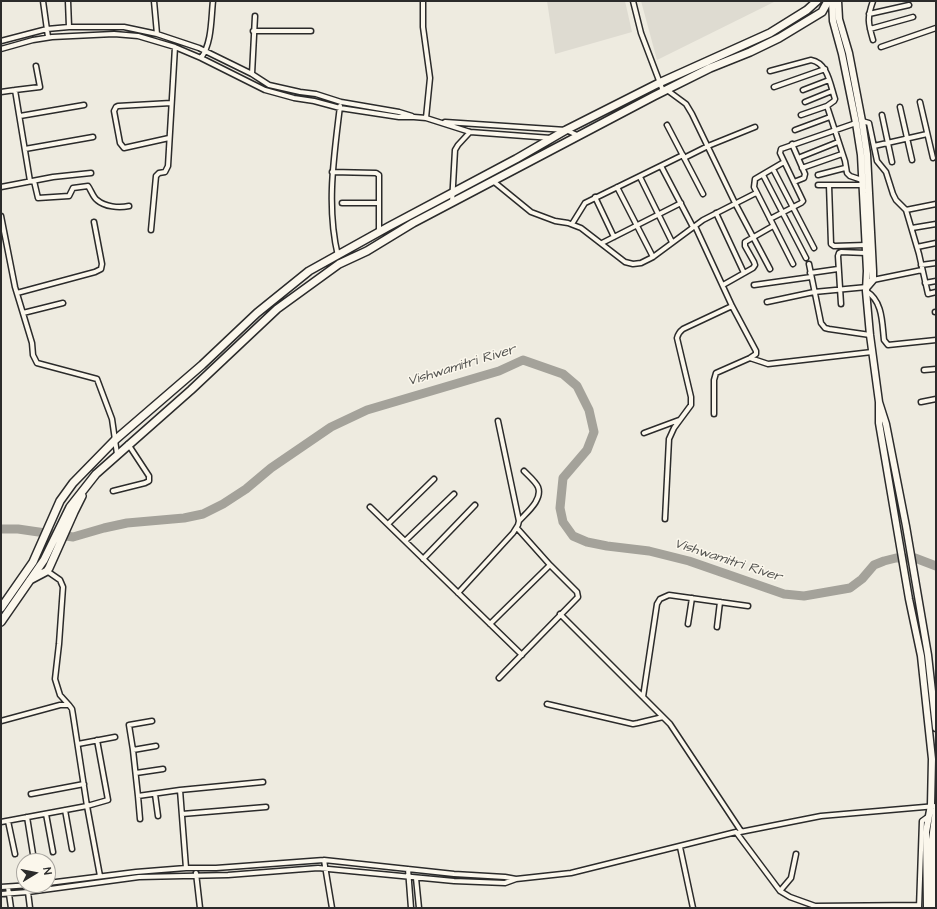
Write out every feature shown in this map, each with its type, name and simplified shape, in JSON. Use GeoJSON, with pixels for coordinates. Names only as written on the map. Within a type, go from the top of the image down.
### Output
{"type":"FeatureCollection","features":[{"type":"Feature","properties":{"kind":"main road"},"geometry":{"type":"LineString","coordinates":[[1,608],[32,562],[60,501],[73,483],[115,440],[202,365],[257,313],[309,271],[378,232],[452,194],[566,130],[660,83],[770,34],[807,10],[816,1]]}},
{"type":"Feature","properties":{"kind":"main road"},"geometry":{"type":"LineString","coordinates":[[1,622],[44,560],[72,509],[96,474],[128,444],[191,390],[277,309],[340,264],[367,251],[413,223],[577,135],[665,90],[710,68],[750,52],[779,38],[822,12],[828,1]]}},
{"type":"Feature","properties":{"kind":"main road"},"geometry":{"type":"LineString","coordinates":[[30,580],[49,568],[72,509]]}},
{"type":"Feature","properties":{"kind":"street"},"geometry":{"type":"LineString","coordinates":[[43,1],[48,37]]}},
{"type":"Feature","properties":{"kind":"street"},"geometry":{"type":"LineString","coordinates":[[68,1],[69,27]]}},
{"type":"Feature","properties":{"kind":"street"},"geometry":{"type":"LineString","coordinates":[[154,1],[157,34]]}},
{"type":"Feature","properties":{"kind":"street"},"geometry":{"type":"LineString","coordinates":[[201,58],[206,52],[211,25],[212,1]]}},
{"type":"Feature","properties":{"kind":"street"},"geometry":{"type":"LineString","coordinates":[[423,1],[423,27],[430,78],[426,118]]}},
{"type":"Feature","properties":{"kind":"street"},"geometry":{"type":"LineString","coordinates":[[633,1],[641,33],[660,83],[665,90],[686,104],[735,203],[770,269]]}},
{"type":"Feature","properties":{"kind":"street"},"geometry":{"type":"LineString","coordinates":[[832,1],[834,21],[867,154],[873,280],[867,289]]}},
{"type":"Feature","properties":{"kind":"street"},"geometry":{"type":"LineString","coordinates":[[838,1],[839,19],[849,53],[859,122],[870,335],[879,402],[879,423],[909,599],[921,656],[933,786],[934,826],[932,840],[932,908]]}},
{"type":"Feature","properties":{"kind":"street"},"geometry":{"type":"LineString","coordinates":[[873,1],[869,14],[870,29],[873,40]]}},
{"type":"Feature","properties":{"kind":"street"},"geometry":{"type":"LineString","coordinates":[[869,14],[909,5]]}},
{"type":"Feature","properties":{"kind":"street"},"geometry":{"type":"LineString","coordinates":[[252,74],[253,31],[255,16]]}},
{"type":"Feature","properties":{"kind":"street"},"geometry":{"type":"LineString","coordinates":[[870,29],[913,17]]}},
{"type":"Feature","properties":{"kind":"street"},"geometry":{"type":"LineString","coordinates":[[1,41],[47,29],[69,27],[118,27],[157,34],[206,52],[252,74],[269,85],[316,94],[340,102],[399,112],[414,117]]}},
{"type":"Feature","properties":{"kind":"street"},"geometry":{"type":"LineString","coordinates":[[881,47],[936,28]]}},
{"type":"Feature","properties":{"kind":"street"},"geometry":{"type":"LineString","coordinates":[[253,31],[311,31]]}},
{"type":"Feature","properties":{"kind":"street"},"geometry":{"type":"LineString","coordinates":[[1,49],[48,37],[122,34],[138,36],[175,47],[201,58],[265,90],[340,108],[399,117],[426,118],[470,132],[552,138]]}},
{"type":"Feature","properties":{"kind":"street"},"geometry":{"type":"LineString","coordinates":[[151,230],[156,176],[159,173],[167,171],[168,166],[175,47]]}},
{"type":"Feature","properties":{"kind":"street"},"geometry":{"type":"LineString","coordinates":[[770,71],[811,60],[818,61],[825,69],[834,101],[827,106],[801,115]]}},
{"type":"Feature","properties":{"kind":"street"},"geometry":{"type":"LineString","coordinates":[[1,92],[40,87],[36,66]]}},
{"type":"Feature","properties":{"kind":"street"},"geometry":{"type":"LineString","coordinates":[[774,87],[825,69]]}},
{"type":"Feature","properties":{"kind":"street"},"geometry":{"type":"LineString","coordinates":[[803,90],[829,80]]}},
{"type":"Feature","properties":{"kind":"street"},"geometry":{"type":"LineString","coordinates":[[15,90],[25,150],[32,181],[38,198],[50,196],[69,196],[73,188],[88,186],[96,199],[105,204],[120,208],[129,206]]}},
{"type":"Feature","properties":{"kind":"street"},"geometry":{"type":"LineString","coordinates":[[805,102],[832,91]]}},
{"type":"Feature","properties":{"kind":"street"},"geometry":{"type":"LineString","coordinates":[[340,102],[332,172],[332,213],[334,240],[340,264]]}},
{"type":"Feature","properties":{"kind":"street"},"geometry":{"type":"LineString","coordinates":[[920,102],[933,158]]}},
{"type":"Feature","properties":{"kind":"street"},"geometry":{"type":"LineString","coordinates":[[170,138],[124,148],[120,143],[114,111],[116,106],[171,103]]}},
{"type":"Feature","properties":{"kind":"street"},"geometry":{"type":"LineString","coordinates":[[20,116],[84,104]]}},
{"type":"Feature","properties":{"kind":"street"},"geometry":{"type":"LineString","coordinates":[[827,106],[845,168],[850,176],[862,183]]}},
{"type":"Feature","properties":{"kind":"street"},"geometry":{"type":"LineString","coordinates":[[900,107],[912,160]]}},
{"type":"Feature","properties":{"kind":"street"},"geometry":{"type":"LineString","coordinates":[[882,115],[892,162]]}},
{"type":"Feature","properties":{"kind":"street"},"geometry":{"type":"LineString","coordinates":[[795,130],[830,117]]}},
{"type":"Feature","properties":{"kind":"street"},"geometry":{"type":"LineString","coordinates":[[438,122],[566,130],[577,135]]}},
{"type":"Feature","properties":{"kind":"street"},"geometry":{"type":"LineString","coordinates":[[770,219],[803,201],[784,162],[780,151],[783,148],[859,122],[869,123],[878,161],[886,172],[896,200],[906,210],[917,247],[928,294],[936,292]]}},
{"type":"Feature","properties":{"kind":"street"},"geometry":{"type":"LineString","coordinates":[[667,125],[703,194]]}},
{"type":"Feature","properties":{"kind":"street"},"geometry":{"type":"LineString","coordinates":[[572,224],[585,203],[595,197],[661,166],[755,127]]}},
{"type":"Feature","properties":{"kind":"street"},"geometry":{"type":"LineString","coordinates":[[452,203],[455,150],[470,132]]}},
{"type":"Feature","properties":{"kind":"street"},"geometry":{"type":"LineString","coordinates":[[874,146],[927,134]]}},
{"type":"Feature","properties":{"kind":"street"},"geometry":{"type":"LineString","coordinates":[[25,150],[93,137]]}},
{"type":"Feature","properties":{"kind":"street"},"geometry":{"type":"LineString","coordinates":[[798,158],[838,142]]}},
{"type":"Feature","properties":{"kind":"street"},"geometry":{"type":"LineString","coordinates":[[792,144],[805,176],[794,182]]}},
{"type":"Feature","properties":{"kind":"street"},"geometry":{"type":"LineString","coordinates":[[802,168],[842,154]]}},
{"type":"Feature","properties":{"kind":"street"},"geometry":{"type":"LineString","coordinates":[[784,162],[755,179],[754,182],[756,192],[793,264]]}},
{"type":"Feature","properties":{"kind":"street"},"geometry":{"type":"LineString","coordinates":[[661,166],[694,226],[732,306],[756,351],[756,354],[750,358],[716,373],[714,380],[714,414]]}},
{"type":"Feature","properties":{"kind":"street"},"geometry":{"type":"LineString","coordinates":[[818,175],[845,168]]}},
{"type":"Feature","properties":{"kind":"street"},"geometry":{"type":"LineString","coordinates":[[773,169],[814,248]]}},
{"type":"Feature","properties":{"kind":"street"},"geometry":{"type":"LineString","coordinates":[[332,172],[378,174],[380,178],[378,232]]}},
{"type":"Feature","properties":{"kind":"street"},"geometry":{"type":"LineString","coordinates":[[1,186],[91,173]]}},
{"type":"Feature","properties":{"kind":"street"},"geometry":{"type":"LineString","coordinates":[[763,175],[806,258]]}},
{"type":"Feature","properties":{"kind":"street"},"geometry":{"type":"LineString","coordinates":[[640,177],[672,242]]}},
{"type":"Feature","properties":{"kind":"street"},"geometry":{"type":"LineString","coordinates":[[493,181],[531,212],[554,221],[572,224],[581,228],[625,262],[632,264],[641,263],[654,256],[694,226],[756,192]]}},
{"type":"Feature","properties":{"kind":"street"},"geometry":{"type":"LineString","coordinates":[[818,185],[862,183]]}},
{"type":"Feature","properties":{"kind":"street"},"geometry":{"type":"LineString","coordinates":[[829,185],[831,244],[834,246],[866,245]]}},
{"type":"Feature","properties":{"kind":"street"},"geometry":{"type":"LineString","coordinates":[[617,187],[654,256]]}},
{"type":"Feature","properties":{"kind":"street"},"geometry":{"type":"LineString","coordinates":[[595,197],[614,237]]}},
{"type":"Feature","properties":{"kind":"street"},"geometry":{"type":"LineString","coordinates":[[342,203],[379,203]]}},
{"type":"Feature","properties":{"kind":"street"},"geometry":{"type":"LineString","coordinates":[[602,244],[681,203]]}},
{"type":"Feature","properties":{"kind":"street"},"geometry":{"type":"LineString","coordinates":[[906,210],[936,204]]}},
{"type":"Feature","properties":{"kind":"street"},"geometry":{"type":"LineString","coordinates":[[716,214],[744,273]]}},
{"type":"Feature","properties":{"kind":"street"},"geometry":{"type":"LineString","coordinates":[[1,216],[17,292],[32,344],[33,355],[37,363],[97,379],[112,419],[117,454]]}},
{"type":"Feature","properties":{"kind":"street"},"geometry":{"type":"LineString","coordinates":[[17,292],[95,272],[101,269],[102,264],[94,222]]}},
{"type":"Feature","properties":{"kind":"street"},"geometry":{"type":"LineString","coordinates":[[912,228],[936,224]]}},
{"type":"Feature","properties":{"kind":"street"},"geometry":{"type":"LineString","coordinates":[[723,285],[753,268],[755,265],[744,244],[773,226]]}},
{"type":"Feature","properties":{"kind":"street"},"geometry":{"type":"LineString","coordinates":[[917,247],[936,244]]}},
{"type":"Feature","properties":{"kind":"street"},"geometry":{"type":"LineString","coordinates":[[841,304],[838,269],[839,253],[866,253]]}},
{"type":"Feature","properties":{"kind":"street"},"geometry":{"type":"LineString","coordinates":[[873,280],[936,263]]}},
{"type":"Feature","properties":{"kind":"street"},"geometry":{"type":"LineString","coordinates":[[808,264],[821,323],[823,326],[829,329],[870,335]]}},
{"type":"Feature","properties":{"kind":"street"},"geometry":{"type":"LineString","coordinates":[[754,285],[838,269]]}},
{"type":"Feature","properties":{"kind":"street"},"geometry":{"type":"LineString","coordinates":[[925,283],[936,281]]}},
{"type":"Feature","properties":{"kind":"street"},"geometry":{"type":"LineString","coordinates":[[767,302],[814,292],[867,289],[879,305],[884,340],[888,345],[936,340]]}},
{"type":"Feature","properties":{"kind":"street"},"geometry":{"type":"LineString","coordinates":[[23,313],[63,303]]}},
{"type":"Feature","properties":{"kind":"street"},"geometry":{"type":"LineString","coordinates":[[665,519],[668,439],[680,419],[689,409],[692,401],[677,338],[679,332],[732,306]]}},
{"type":"Feature","properties":{"kind":"street"},"geometry":{"type":"LineString","coordinates":[[750,358],[768,364],[872,352]]}},
{"type":"Feature","properties":{"kind":"street"},"geometry":{"type":"LineString","coordinates":[[924,370],[936,369]]}},
{"type":"Feature","properties":{"kind":"street"},"geometry":{"type":"LineString","coordinates":[[922,402],[936,399]]}},
{"type":"Feature","properties":{"kind":"street"},"geometry":{"type":"LineString","coordinates":[[879,402],[886,424],[906,526],[928,655],[936,728]]}},
{"type":"Feature","properties":{"kind":"street"},"geometry":{"type":"LineString","coordinates":[[644,433],[680,419]]}},
{"type":"Feature","properties":{"kind":"street"},"geometry":{"type":"LineString","coordinates":[[458,593],[517,528],[518,521],[498,421]]}},
{"type":"Feature","properties":{"kind":"street"},"geometry":{"type":"LineString","coordinates":[[113,492],[149,481],[149,476],[128,444]]}},
{"type":"Feature","properties":{"kind":"street"},"geometry":{"type":"LineString","coordinates":[[518,521],[537,500],[539,493],[538,487],[524,470]]}},
{"type":"Feature","properties":{"kind":"street"},"geometry":{"type":"LineString","coordinates":[[388,524],[434,479]]}},
{"type":"Feature","properties":{"kind":"street"},"geometry":{"type":"LineString","coordinates":[[405,541],[454,494]]}},
{"type":"Feature","properties":{"kind":"street"},"geometry":{"type":"LineString","coordinates":[[423,559],[475,505]]}},
{"type":"Feature","properties":{"kind":"street"},"geometry":{"type":"LineString","coordinates":[[370,507],[522,655]]}},
{"type":"Feature","properties":{"kind":"street"},"geometry":{"type":"LineString","coordinates":[[499,678],[578,597],[577,592],[550,565],[517,528]]}},
{"type":"Feature","properties":{"kind":"street"},"geometry":{"type":"LineString","coordinates":[[490,624],[550,565]]}},
{"type":"Feature","properties":{"kind":"street"},"geometry":{"type":"LineString","coordinates":[[49,568],[60,580],[63,587],[55,679],[60,695],[72,709],[87,806],[100,876]]}},
{"type":"Feature","properties":{"kind":"street"},"geometry":{"type":"LineString","coordinates":[[643,697],[660,599],[669,595],[748,606]]}},
{"type":"Feature","properties":{"kind":"street"},"geometry":{"type":"LineString","coordinates":[[688,624],[692,598]]}},
{"type":"Feature","properties":{"kind":"street"},"geometry":{"type":"LineString","coordinates":[[717,627],[720,602]]}},
{"type":"Feature","properties":{"kind":"street"},"geometry":{"type":"LineString","coordinates":[[560,614],[663,717],[679,736],[742,831]]}},
{"type":"Feature","properties":{"kind":"street"},"geometry":{"type":"LineString","coordinates":[[547,704],[633,724],[663,717]]}},
{"type":"Feature","properties":{"kind":"street"},"geometry":{"type":"LineString","coordinates":[[1,721],[60,705],[69,705]]}},
{"type":"Feature","properties":{"kind":"street"},"geometry":{"type":"LineString","coordinates":[[140,818],[136,773],[128,725],[152,721]]}},
{"type":"Feature","properties":{"kind":"street"},"geometry":{"type":"LineString","coordinates":[[78,744],[115,737]]}},
{"type":"Feature","properties":{"kind":"street"},"geometry":{"type":"LineString","coordinates":[[1,822],[87,806],[108,800],[97,740]]}},
{"type":"Feature","properties":{"kind":"street"},"geometry":{"type":"LineString","coordinates":[[133,750],[156,746]]}},
{"type":"Feature","properties":{"kind":"street"},"geometry":{"type":"LineString","coordinates":[[136,773],[163,769]]}},
{"type":"Feature","properties":{"kind":"street"},"geometry":{"type":"LineString","coordinates":[[138,796],[180,790],[263,782]]}},
{"type":"Feature","properties":{"kind":"street"},"geometry":{"type":"LineString","coordinates":[[31,794],[84,784]]}},
{"type":"Feature","properties":{"kind":"street"},"geometry":{"type":"LineString","coordinates":[[180,790],[186,868]]}},
{"type":"Feature","properties":{"kind":"street"},"geometry":{"type":"LineString","coordinates":[[155,794],[158,816]]}},
{"type":"Feature","properties":{"kind":"street"},"geometry":{"type":"LineString","coordinates":[[182,814],[266,807]]}},
{"type":"Feature","properties":{"kind":"street"},"geometry":{"type":"LineString","coordinates":[[65,810],[72,849]]}},
{"type":"Feature","properties":{"kind":"street"},"geometry":{"type":"LineString","coordinates":[[56,888],[139,877],[228,875],[325,868],[416,878],[505,883],[516,879],[572,873],[736,832],[827,815],[934,812]]}},
{"type":"Feature","properties":{"kind":"street"},"geometry":{"type":"LineString","coordinates":[[927,908],[926,832],[934,812]]}},
{"type":"Feature","properties":{"kind":"street"},"geometry":{"type":"LineString","coordinates":[[736,832],[780,891],[790,897],[815,906],[919,906],[922,821],[934,812]]}},
{"type":"Feature","properties":{"kind":"street"},"geometry":{"type":"LineString","coordinates":[[46,814],[53,852]]}},
{"type":"Feature","properties":{"kind":"street"},"geometry":{"type":"LineString","coordinates":[[27,817],[33,853]]}},
{"type":"Feature","properties":{"kind":"street"},"geometry":{"type":"LineString","coordinates":[[8,821],[15,854]]}},
{"type":"Feature","properties":{"kind":"street"},"geometry":{"type":"LineString","coordinates":[[680,847],[693,908]]}},
{"type":"Feature","properties":{"kind":"street"},"geometry":{"type":"LineString","coordinates":[[780,891],[791,878],[796,854]]}},
{"type":"Feature","properties":{"kind":"street"},"geometry":{"type":"LineString","coordinates":[[56,882],[100,876],[186,868],[216,868],[324,860],[516,879]]}},
{"type":"Feature","properties":{"kind":"street"},"geometry":{"type":"LineString","coordinates":[[324,860],[332,908]]}},
{"type":"Feature","properties":{"kind":"street"},"geometry":{"type":"LineString","coordinates":[[196,868],[200,908]]}},
{"type":"Feature","properties":{"kind":"street"},"geometry":{"type":"LineString","coordinates":[[408,869],[411,908]]}},
{"type":"Feature","properties":{"kind":"street"},"geometry":{"type":"LineString","coordinates":[[416,878],[419,908]]}},
{"type":"Feature","properties":{"kind":"street"},"geometry":{"type":"LineString","coordinates":[[1,887],[16,886]]}},
{"type":"Feature","properties":{"kind":"street"},"geometry":{"type":"LineString","coordinates":[[8,887],[11,908]]}},
{"type":"Feature","properties":{"kind":"street"},"geometry":{"type":"LineString","coordinates":[[1,894],[18,893]]}},
{"type":"Feature","properties":{"kind":"street"},"geometry":{"type":"LineString","coordinates":[[28,893],[30,908]]}},
{"type":"Feature","properties":{"kind":"shaded area"},"geometry":{"type":"Polygon","coordinates":[[[547,1],[625,1],[632,32],[555,54],[547,1]]]}},
{"type":"Feature","properties":{"kind":"shaded area"},"geometry":{"type":"Polygon","coordinates":[[[641,1],[776,1],[657,60],[641,1]]]}},
{"type":"Feature","properties":{"kind":"waterway","name":"Vishwamitri River"},"geometry":{"type":"LineString","coordinates":[[1,529],[18,529],[73,537],[127,523],[184,518],[203,514],[223,504],[246,489],[271,468],[331,427],[367,410],[499,371],[523,360],[563,374],[577,386],[589,410],[594,432],[587,450],[563,478],[560,508],[563,522],[573,536],[587,542],[649,551],[689,561],[784,594],[804,596],[850,588],[862,579],[874,565],[896,558],[915,558],[936,566]]}}]}
